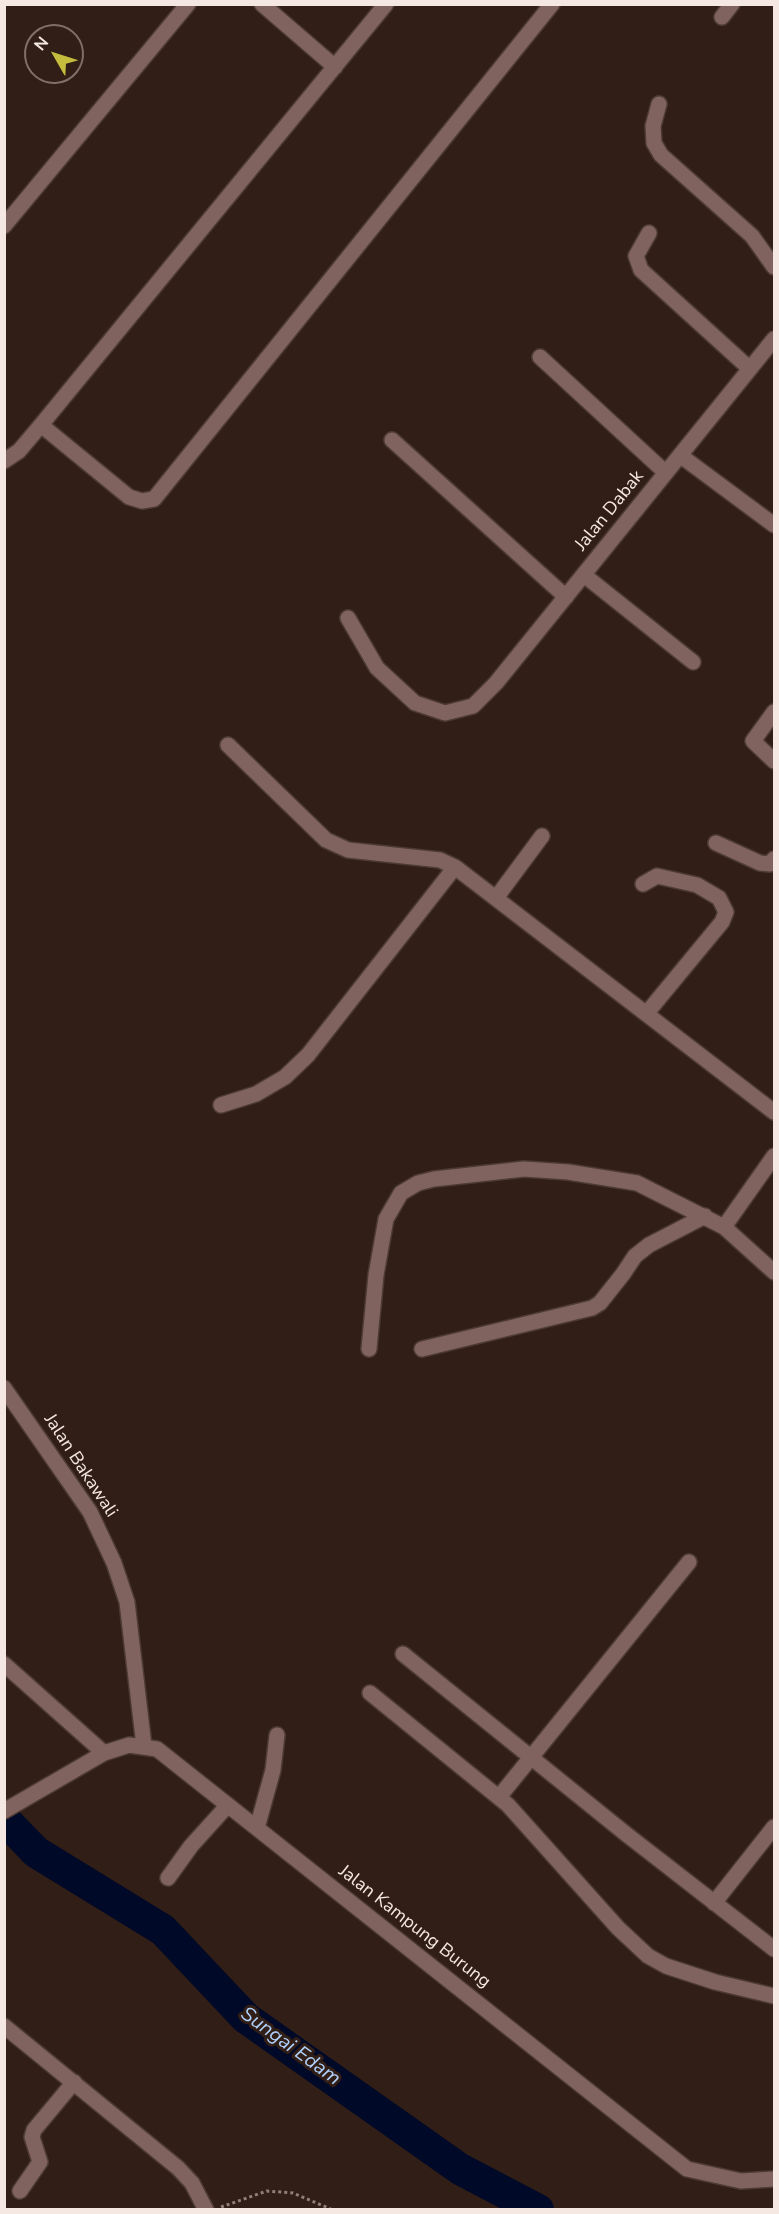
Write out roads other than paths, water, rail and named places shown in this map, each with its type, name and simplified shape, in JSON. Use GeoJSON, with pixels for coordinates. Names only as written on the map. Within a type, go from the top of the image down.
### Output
{"type":"FeatureCollection","features":[{"type":"Feature","properties":{"kind":"street"},"geometry":{"type":"LineString","coordinates":[[4,226],[188,4]]}},
{"type":"Feature","properties":{"kind":"street"},"geometry":{"type":"LineString","coordinates":[[262,4],[335,67]]}},
{"type":"Feature","properties":{"kind":"street"},"geometry":{"type":"LineString","coordinates":[[4,461],[19,452],[386,4]]}},
{"type":"Feature","properties":{"kind":"street"},"geometry":{"type":"LineString","coordinates":[[41,425],[129,497],[142,501],[154,499],[552,4]]}},
{"type":"Feature","properties":{"kind":"street"},"geometry":{"type":"LineString","coordinates":[[722,17],[732,4]]}},
{"type":"Feature","properties":{"kind":"street"},"geometry":{"type":"LineString","coordinates":[[659,104],[653,126],[654,143],[661,155],[752,236],[774,267]]}},
{"type":"Feature","properties":{"kind":"street"},"geometry":{"type":"LineString","coordinates":[[649,233],[636,256],[641,270],[750,369]]}},
{"type":"Feature","properties":{"kind":"street","name":"Jalan Dabak"},"geometry":{"type":"LineString","coordinates":[[348,618],[377,668],[397,689],[415,702],[445,713],[473,706],[496,683],[774,339]]}},
{"type":"Feature","properties":{"kind":"street"},"geometry":{"type":"LineString","coordinates":[[540,357],[666,473]]}},
{"type":"Feature","properties":{"kind":"street"},"geometry":{"type":"LineString","coordinates":[[392,440],[566,597]]}},
{"type":"Feature","properties":{"kind":"street"},"geometry":{"type":"LineString","coordinates":[[681,456],[774,525]]}},
{"type":"Feature","properties":{"kind":"street"},"geometry":{"type":"LineString","coordinates":[[584,575],[693,662]]}},
{"type":"Feature","properties":{"kind":"street"},"geometry":{"type":"LineString","coordinates":[[774,712],[753,741],[774,761]]}},
{"type":"Feature","properties":{"kind":"street"},"geometry":{"type":"LineString","coordinates":[[228,746],[326,840],[348,850],[440,860],[455,867],[774,1112]]}},
{"type":"Feature","properties":{"kind":"street"},"geometry":{"type":"LineString","coordinates":[[496,898],[542,836]]}},
{"type":"Feature","properties":{"kind":"street"},"geometry":{"type":"LineString","coordinates":[[717,843],[760,863],[770,864],[774,859]]}},
{"type":"Feature","properties":{"kind":"street"},"geometry":{"type":"LineString","coordinates":[[221,1105],[256,1094],[285,1077],[308,1055],[455,867]]}},
{"type":"Feature","properties":{"kind":"street"},"geometry":{"type":"LineString","coordinates":[[643,884],[657,876],[697,885],[719,898],[726,912],[722,922],[646,1014]]}},
{"type":"Feature","properties":{"kind":"street"},"geometry":{"type":"LineString","coordinates":[[724,1227],[774,1156]]}},
{"type":"Feature","properties":{"kind":"street"},"geometry":{"type":"LineString","coordinates":[[369,1349],[375,1275],[386,1219],[401,1193],[418,1183],[445,1177],[469,1177],[524,1169],[568,1172],[638,1183],[724,1227],[774,1272]]}},
{"type":"Feature","properties":{"kind":"street"},"geometry":{"type":"LineString","coordinates":[[422,1350],[592,1308],[605,1297],[635,1256],[649,1245],[705,1216]]}},
{"type":"Feature","properties":{"kind":"street","name":"Jalan Bakawali"},"geometry":{"type":"LineString","coordinates":[[4,1388],[90,1512],[114,1563],[127,1602],[144,1746]]}},
{"type":"Feature","properties":{"kind":"street"},"geometry":{"type":"LineString","coordinates":[[499,1797],[689,1562]]}},
{"type":"Feature","properties":{"kind":"street"},"geometry":{"type":"LineString","coordinates":[[403,1654],[533,1756],[626,1834],[774,1949]]}},
{"type":"Feature","properties":{"kind":"street"},"geometry":{"type":"LineString","coordinates":[[4,1665],[104,1753]]}},
{"type":"Feature","properties":{"kind":"street"},"geometry":{"type":"LineString","coordinates":[[370,1693],[499,1797],[526,1824],[618,1928],[648,1956],[666,1966],[715,1982],[774,1996]]}},
{"type":"Feature","properties":{"kind":"street"},"geometry":{"type":"LineString","coordinates":[[257,1828],[273,1770],[277,1735]]}},
{"type":"Feature","properties":{"kind":"street"},"geometry":{"type":"LineString","coordinates":[[4,1811],[104,1753],[129,1745],[144,1746]]}},
{"type":"Feature","properties":{"kind":"street","name":"Jalan Kampung Burung"},"geometry":{"type":"LineString","coordinates":[[144,1746],[157,1749],[687,2169],[741,2181],[774,2179]]}},
{"type":"Feature","properties":{"kind":"street"},"geometry":{"type":"LineString","coordinates":[[168,1878],[191,1846],[228,1805]]}},
{"type":"Feature","properties":{"kind":"street"},"geometry":{"type":"LineString","coordinates":[[714,1903],[774,1827]]}},
{"type":"Feature","properties":{"kind":"street"},"geometry":{"type":"LineString","coordinates":[[6,2030],[74,2082],[178,2168],[192,2184],[206,2210]]}},
{"type":"Feature","properties":{"kind":"street"},"geometry":{"type":"LineString","coordinates":[[21,2191],[40,2162],[32,2138],[34,2130],[74,2082]]}},
{"type":"Feature","properties":{"kind":"waterway","name":"Sungai Edam"},"geometry":{"type":"LineString","coordinates":[[4,1819],[36,1852],[163,1930],[246,2018],[460,2169],[538,2210]]}}]}
